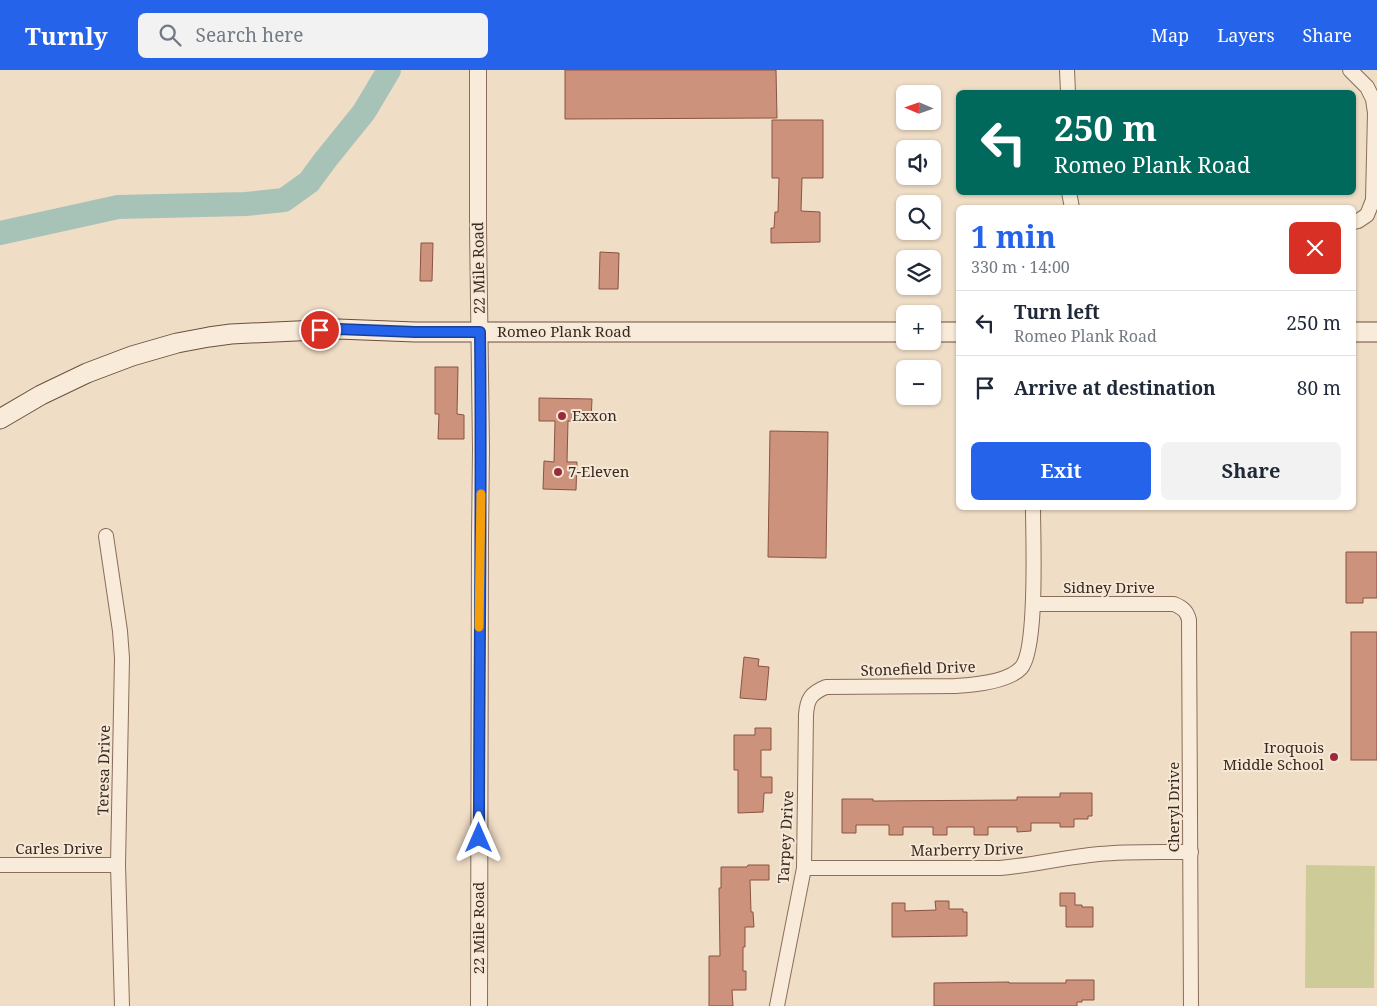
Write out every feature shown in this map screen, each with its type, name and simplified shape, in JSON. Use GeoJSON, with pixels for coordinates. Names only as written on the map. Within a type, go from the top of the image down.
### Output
{"type":"FeatureCollection","features":[{"type":"Feature","properties":{"kind":"main road","name":"Romeo Plank Road"},"geometry":{"type":"LineString","coordinates":[[0,420],[41,395],[87,372],[177,343],[231,334],[338,329],[415,332],[896,332]]}},
{"type":"Feature","properties":{"kind":"main road"},"geometry":{"type":"LineString","coordinates":[[941,332],[956,332]]}},
{"type":"Feature","properties":{"kind":"main road"},"geometry":{"type":"LineString","coordinates":[[1356,332],[1377,332]]}},
{"type":"Feature","properties":{"kind":"street","name":"22 Mile Road"},"geometry":{"type":"LineString","coordinates":[[478,70],[481,450],[479,1006]]}},
{"type":"Feature","properties":{"kind":"street"},"geometry":{"type":"LineString","coordinates":[[1068,70],[1068,90]]}},
{"type":"Feature","properties":{"kind":"street"},"geometry":{"type":"LineString","coordinates":[[1350,70],[1367,87],[1373,99],[1375,113],[1373,200],[1367,215],[1356,222]]}},
{"type":"Feature","properties":{"kind":"street","name":"Stonefield Drive"},"geometry":{"type":"LineString","coordinates":[[810,697],[816,691],[826,687],[975,685],[1006,677],[1021,668],[1026,660],[1033,604],[1033,510]]}},
{"type":"Feature","properties":{"kind":"street","name":"Teresa Drive"},"geometry":{"type":"LineString","coordinates":[[106,536],[120,631],[122,658],[118,865],[122,1006]]}},
{"type":"Feature","properties":{"kind":"street","name":"Sidney Drive"},"geometry":{"type":"LineString","coordinates":[[1033,604],[1174,604],[1184,609]]}},
{"type":"Feature","properties":{"kind":"street","name":"Cheryl Drive"},"geometry":{"type":"LineString","coordinates":[[1184,609],[1188,614],[1189,620],[1191,1006]]}},
{"type":"Feature","properties":{"kind":"street","name":"Tarpey Drive"},"geometry":{"type":"LineString","coordinates":[[777,1006],[804,868],[806,716],[810,697]]}},
{"type":"Feature","properties":{"kind":"street","name":"Marberry Drive"},"geometry":{"type":"LineString","coordinates":[[804,868],[1000,868],[1098,854],[1190,852]]}},
{"type":"Feature","properties":{"kind":"street","name":"Carles Drive"},"geometry":{"type":"LineString","coordinates":[[0,866],[118,865]]}},
{"type":"Feature","properties":{"kind":"shaded area"},"geometry":{"type":"Polygon","coordinates":[[[1306,865],[1375,866],[1374,988],[1305,988],[1306,865]]]}},
{"type":"Feature","properties":{"kind":"building"},"geometry":{"type":"Polygon","coordinates":[[[565,70],[776,70],[777,118],[565,119],[565,70]]]}},
{"type":"Feature","properties":{"kind":"building"},"geometry":{"type":"Polygon","coordinates":[[[772,120],[823,120],[823,178],[802,178],[801,211],[820,212],[820,242],[771,243],[771,228],[774,228],[775,212],[778,212],[779,178],[772,178],[772,120]]]}},
{"type":"Feature","properties":{"kind":"building"},"geometry":{"type":"Polygon","coordinates":[[[421,243],[433,243],[432,281],[420,281],[421,243]]]}},
{"type":"Feature","properties":{"kind":"building"},"geometry":{"type":"Polygon","coordinates":[[[600,252],[619,253],[618,289],[599,289],[600,252]]]}},
{"type":"Feature","properties":{"kind":"building"},"geometry":{"type":"Polygon","coordinates":[[[435,367],[458,367],[457,414],[464,415],[464,439],[438,439],[439,414],[435,414],[435,367]]]}},
{"type":"Feature","properties":{"kind":"building"},"geometry":{"type":"Polygon","coordinates":[[[539,398],[592,399],[591,422],[568,421],[567,462],[577,462],[576,490],[543,489],[544,461],[554,462],[555,421],[539,421],[539,398]]]}},
{"type":"Feature","properties":{"kind":"building"},"geometry":{"type":"Polygon","coordinates":[[[770,431],[828,432],[826,558],[768,557],[770,431]]]}},
{"type":"Feature","properties":{"kind":"building"},"geometry":{"type":"Polygon","coordinates":[[[1346,552],[1377,552],[1377,598],[1363,598],[1363,603],[1346,603],[1346,552]]]}},
{"type":"Feature","properties":{"kind":"building","name":"Iroquois Middle School"},"geometry":{"type":"Polygon","coordinates":[[[1351,632],[1377,632],[1377,760],[1351,760],[1351,632]]]}},
{"type":"Feature","properties":{"kind":"building"},"geometry":{"type":"Polygon","coordinates":[[[744,657],[759,659],[758,666],[769,667],[766,700],[740,698],[744,657]]]}},
{"type":"Feature","properties":{"kind":"building"},"geometry":{"type":"Polygon","coordinates":[[[755,728],[771,728],[771,750],[761,750],[761,777],[772,777],[772,793],[764,793],[763,812],[738,813],[738,770],[734,770],[734,735],[755,735],[755,728]]]}},
{"type":"Feature","properties":{"kind":"building"},"geometry":{"type":"Polygon","coordinates":[[[1060,793],[1092,793],[1092,816],[1088,816],[1088,819],[1074,819],[1074,827],[1060,827],[1060,823],[1031,823],[1031,831],[1017,832],[1017,827],[988,827],[988,835],[974,835],[974,827],[947,827],[947,835],[933,835],[933,827],[903,827],[903,835],[889,835],[889,825],[856,825],[856,833],[842,833],[842,799],[873,799],[873,801],[1017,800],[1017,797],[1060,797],[1060,793]]]}},
{"type":"Feature","properties":{"kind":"building"},"geometry":{"type":"Polygon","coordinates":[[[748,865],[769,865],[769,880],[750,880],[751,912],[753,912],[754,927],[745,927],[743,971],[746,971],[746,990],[732,990],[733,1006],[709,1006],[709,956],[720,956],[719,888],[721,888],[721,867],[747,867],[748,865]]]}},
{"type":"Feature","properties":{"kind":"building"},"geometry":{"type":"Polygon","coordinates":[[[1060,893],[1075,893],[1075,905],[1093,907],[1093,927],[1066,927],[1066,906],[1060,906],[1060,893]]]}},
{"type":"Feature","properties":{"kind":"building"},"geometry":{"type":"Polygon","coordinates":[[[935,901],[949,901],[949,909],[963,909],[963,912],[967,912],[967,936],[892,937],[892,903],[905,903],[905,911],[936,910],[935,901]]]}},
{"type":"Feature","properties":{"kind":"building"},"geometry":{"type":"Polygon","coordinates":[[[1066,980],[1094,980],[1094,1000],[1082,1000],[1082,1002],[1077,1002],[1077,1006],[934,1006],[934,983],[1066,983],[1066,980]]]}},
{"type":"Feature","properties":{"kind":"waterway"},"geometry":{"type":"LineString","coordinates":[[0,233],[118,207],[246,204],[284,200],[309,182],[364,112],[389,70]]}},
{"type":"Feature","properties":{"kind":"slow traffic"},"geometry":{"type":"LineString","coordinates":[[479,627],[481,494]]}},
{"type":"Feature","properties":{"kind":"place","name":"Exxon"},"geometry":{"type":"Point","coordinates":[562,416]}},
{"type":"Feature","properties":{"kind":"place","name":"7-Eleven"},"geometry":{"type":"Point","coordinates":[558,472]}},
{"type":"Feature","properties":{"kind":"place","name":"Iroquois Middle School"},"geometry":{"type":"Point","coordinates":[1334,757]}},
{"type":"Feature","properties":{"kind":"route"},"geometry":{"type":"LineString","coordinates":[[320,330],[480,332],[479,838]]}}]}
